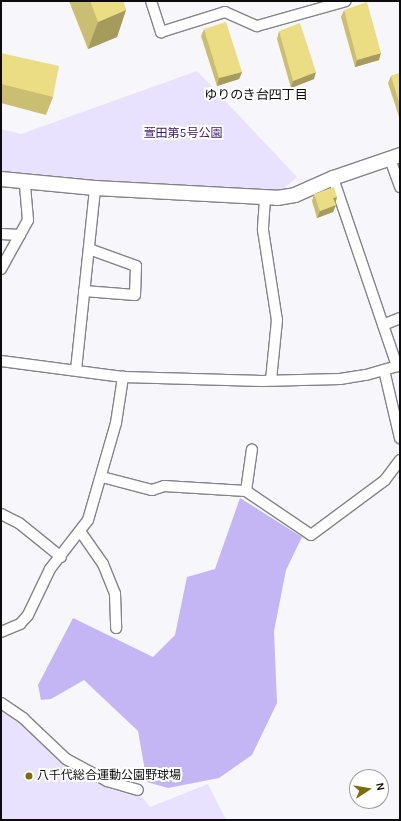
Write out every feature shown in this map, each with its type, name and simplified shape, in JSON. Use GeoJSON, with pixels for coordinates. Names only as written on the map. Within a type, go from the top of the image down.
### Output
{"type":"FeatureCollection","features":[{"type":"Feature","properties":{"kind":"street"},"geometry":{"type":"LineString","coordinates":[[151,1],[161,32],[225,12],[257,26],[346,1]]}},
{"type":"Feature","properties":{"kind":"street"},"geometry":{"type":"LineString","coordinates":[[1,179],[95,188],[265,199],[296,195],[333,178],[395,157],[400,187]]}},
{"type":"Feature","properties":{"kind":"street"},"geometry":{"type":"LineString","coordinates":[[1,361],[123,377],[271,380],[340,379],[384,370],[399,365],[383,324],[333,178]]}},
{"type":"Feature","properties":{"kind":"street"},"geometry":{"type":"LineString","coordinates":[[1,269],[28,220],[25,182]]}},
{"type":"Feature","properties":{"kind":"street"},"geometry":{"type":"LineString","coordinates":[[76,370],[95,188]]}},
{"type":"Feature","properties":{"kind":"street"},"geometry":{"type":"LineString","coordinates":[[265,199],[264,230],[277,320],[271,380]]}},
{"type":"Feature","properties":{"kind":"street"},"geometry":{"type":"LineString","coordinates":[[1,234],[20,235]]}},
{"type":"Feature","properties":{"kind":"street"},"geometry":{"type":"LineString","coordinates":[[84,290],[135,295],[136,266],[89,249]]}},
{"type":"Feature","properties":{"kind":"street"},"geometry":{"type":"LineString","coordinates":[[383,324],[400,318]]}},
{"type":"Feature","properties":{"kind":"street"},"geometry":{"type":"LineString","coordinates":[[384,370],[400,438]]}},
{"type":"Feature","properties":{"kind":"street"},"geometry":{"type":"LineString","coordinates":[[1,632],[20,624],[28,615],[50,569],[88,520],[102,477],[116,423],[123,377]]}},
{"type":"Feature","properties":{"kind":"street"},"geometry":{"type":"LineString","coordinates":[[246,492],[252,449]]}},
{"type":"Feature","properties":{"kind":"street"},"geometry":{"type":"LineString","coordinates":[[102,477],[152,490],[164,486],[246,492],[311,535],[385,480],[400,460]]}},
{"type":"Feature","properties":{"kind":"street"},"geometry":{"type":"LineString","coordinates":[[1,514],[19,523],[60,557]]}},
{"type":"Feature","properties":{"kind":"street"},"geometry":{"type":"LineString","coordinates":[[80,531],[103,564],[115,594],[116,628]]}},
{"type":"Feature","properties":{"kind":"street"},"geometry":{"type":"LineString","coordinates":[[1,703],[23,718],[66,759],[107,781],[138,790]]}},
{"type":"Feature","properties":{"kind":"green space","name":"萱田第5号公園"},"geometry":{"type":"Polygon","coordinates":[[[197,71],[297,177],[278,193],[1,176],[1,129],[21,134],[197,71]]]}},
{"type":"Feature","properties":{"kind":"green space"},"geometry":{"type":"Polygon","coordinates":[[[1,710],[19,722],[48,750],[77,772],[113,790],[142,797],[150,807],[208,784],[226,820],[1,820],[1,710]]]}},
{"type":"Feature","properties":{"kind":"shaded area"},"geometry":{"type":"Polygon","coordinates":[[[240,498],[302,537],[286,570],[274,631],[277,703],[252,755],[219,778],[168,788],[147,782],[138,731],[84,680],[51,699],[41,700],[38,685],[73,618],[153,657],[175,635],[187,577],[215,569],[240,498]]]}},
{"type":"Feature","properties":{"kind":"building"},"geometry":{"type":"Polygon","coordinates":[[[90,1],[123,1],[126,10],[98,22],[90,1]]]}},
{"type":"Feature","properties":{"kind":"building"},"geometry":{"type":"Polygon","coordinates":[[[367,2],[381,53],[357,60],[344,10],[367,2]]]}},
{"type":"Feature","properties":{"kind":"building"},"geometry":{"type":"Polygon","coordinates":[[[226,22],[242,72],[219,78],[204,29],[226,22]]]}},
{"type":"Feature","properties":{"kind":"building"},"geometry":{"type":"Polygon","coordinates":[[[300,23],[316,72],[293,81],[279,31],[300,23]]]}},
{"type":"Feature","properties":{"kind":"building"},"geometry":{"type":"Polygon","coordinates":[[[1,53],[59,66],[53,97],[1,84],[1,53]]]}},
{"type":"Feature","properties":{"kind":"building"},"geometry":{"type":"Polygon","coordinates":[[[400,73],[400,105],[391,76],[400,73]]]}},
{"type":"Feature","properties":{"kind":"building"},"geometry":{"type":"Polygon","coordinates":[[[334,187],[337,197],[333,198],[336,205],[320,211],[314,194],[334,187]]]}},
{"type":"Feature","properties":{"kind":"place","name":"八千代総合運動公園野球場"},"geometry":{"type":"Point","coordinates":[29,776]}},
{"type":"Feature","properties":{"kind":"district","name":"ゆりのき台四丁目"},"geometry":{"type":"Point","coordinates":[256,95]}}]}
